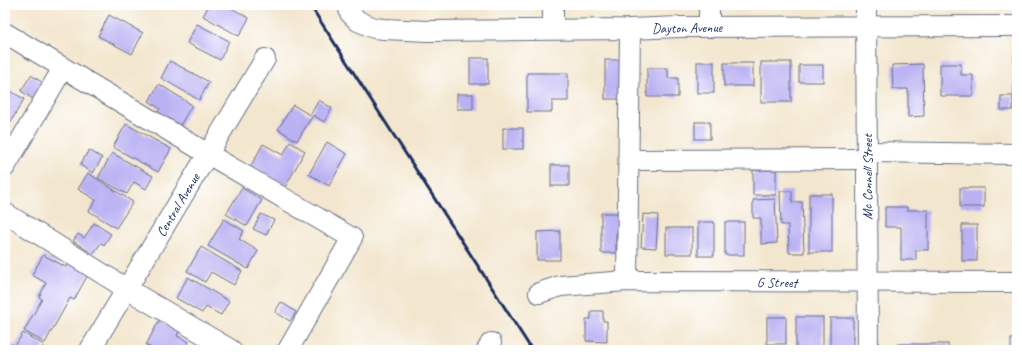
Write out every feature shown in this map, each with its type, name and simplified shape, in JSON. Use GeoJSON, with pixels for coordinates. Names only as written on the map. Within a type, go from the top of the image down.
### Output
{"type":"FeatureCollection","features":[{"type":"Feature","properties":{"kind":"street","name":"Dayton Avenue"},"geometry":{"type":"LineString","coordinates":[[348,5],[350,13],[358,22],[374,28],[416,31],[630,29],[679,27],[1017,26]]}},
{"type":"Feature","properties":{"kind":"street"},"geometry":{"type":"LineString","coordinates":[[553,5],[553,29]]}},
{"type":"Feature","properties":{"kind":"street"},"geometry":{"type":"LineString","coordinates":[[709,5],[710,27]]}},
{"type":"Feature","properties":{"kind":"street","name":"Mc Connell Street"},"geometry":{"type":"LineString","coordinates":[[866,5],[868,350]]}},
{"type":"Feature","properties":{"kind":"street"},"geometry":{"type":"LineString","coordinates":[[627,281],[630,29]]}},
{"type":"Feature","properties":{"kind":"street"},"geometry":{"type":"LineString","coordinates":[[5,33],[352,238],[288,350]]}},
{"type":"Feature","properties":{"kind":"street","name":"Central Avenue"},"geometry":{"type":"LineString","coordinates":[[90,350],[265,59]]}},
{"type":"Feature","properties":{"kind":"street"},"geometry":{"type":"LineString","coordinates":[[5,167],[63,68]]}},
{"type":"Feature","properties":{"kind":"street"},"geometry":{"type":"LineString","coordinates":[[629,160],[1017,154]]}},
{"type":"Feature","properties":{"kind":"street"},"geometry":{"type":"LineString","coordinates":[[5,213],[127,289],[231,350]]}},
{"type":"Feature","properties":{"kind":"street","name":"G Street"},"geometry":{"type":"LineString","coordinates":[[539,292],[560,286],[627,281],[1017,282]]}},
{"type":"Feature","properties":{"kind":"building"},"geometry":{"type":"Polygon","coordinates":[[[209,5],[226,5],[249,18],[239,36],[203,16],[209,5]]]}},
{"type":"Feature","properties":{"kind":"building"},"geometry":{"type":"Polygon","coordinates":[[[505,5],[525,5],[525,8],[505,8],[505,5]]]}},
{"type":"Feature","properties":{"kind":"building"},"geometry":{"type":"Polygon","coordinates":[[[109,15],[143,33],[132,54],[98,36],[109,15]]]}},
{"type":"Feature","properties":{"kind":"building"},"geometry":{"type":"Polygon","coordinates":[[[197,24],[229,41],[220,60],[187,43],[197,24]]]}},
{"type":"Feature","properties":{"kind":"building"},"geometry":{"type":"Polygon","coordinates":[[[1014,54],[1017,54],[1017,93],[1014,93],[1014,54]]]}},
{"type":"Feature","properties":{"kind":"building"},"geometry":{"type":"Polygon","coordinates":[[[470,58],[488,58],[488,84],[470,84],[470,58]]]}},
{"type":"Feature","properties":{"kind":"building"},"geometry":{"type":"Polygon","coordinates":[[[605,60],[623,60],[623,99],[605,99],[605,60]]]}},
{"type":"Feature","properties":{"kind":"building"},"geometry":{"type":"Polygon","coordinates":[[[170,61],[209,82],[199,100],[161,78],[170,61]]]}},
{"type":"Feature","properties":{"kind":"building"},"geometry":{"type":"Polygon","coordinates":[[[697,62],[714,62],[714,93],[697,93],[697,62]]]}},
{"type":"Feature","properties":{"kind":"building"},"geometry":{"type":"Polygon","coordinates":[[[761,62],[791,62],[791,102],[761,102],[761,62]]]}},
{"type":"Feature","properties":{"kind":"building"},"geometry":{"type":"Polygon","coordinates":[[[724,63],[753,63],[753,86],[724,86],[724,63]]]}},
{"type":"Feature","properties":{"kind":"building"},"geometry":{"type":"Polygon","coordinates":[[[923,64],[924,116],[908,117],[908,89],[893,89],[892,65],[923,64]]]}},
{"type":"Feature","properties":{"kind":"building"},"geometry":{"type":"Polygon","coordinates":[[[940,64],[961,64],[961,75],[973,75],[973,96],[940,96],[940,64]]]}},
{"type":"Feature","properties":{"kind":"building"},"geometry":{"type":"Polygon","coordinates":[[[799,65],[823,65],[823,82],[799,82],[799,65]]]}},
{"type":"Feature","properties":{"kind":"building"},"geometry":{"type":"Polygon","coordinates":[[[647,68],[668,68],[668,78],[678,78],[678,97],[647,97],[647,68]]]}},
{"type":"Feature","properties":{"kind":"building"},"geometry":{"type":"Polygon","coordinates":[[[527,73],[568,73],[568,101],[552,101],[552,112],[527,112],[527,73]]]}},
{"type":"Feature","properties":{"kind":"building"},"geometry":{"type":"Polygon","coordinates":[[[31,75],[43,83],[33,99],[21,91],[31,75]]]}},
{"type":"Feature","properties":{"kind":"building"},"geometry":{"type":"Polygon","coordinates":[[[159,84],[192,105],[178,129],[156,115],[160,109],[149,101],[159,84]]]}},
{"type":"Feature","properties":{"kind":"building"},"geometry":{"type":"Polygon","coordinates":[[[5,88],[24,99],[10,123],[5,121],[5,88]]]}},
{"type":"Feature","properties":{"kind":"building"},"geometry":{"type":"Polygon","coordinates":[[[457,94],[473,94],[473,109],[457,109],[457,94]]]}},
{"type":"Feature","properties":{"kind":"building"},"geometry":{"type":"Polygon","coordinates":[[[1001,96],[1013,96],[1013,110],[1001,110],[1001,96]]]}},
{"type":"Feature","properties":{"kind":"building"},"geometry":{"type":"Polygon","coordinates":[[[319,100],[332,108],[324,122],[313,115],[297,141],[278,129],[293,105],[310,115],[319,100]]]}},
{"type":"Feature","properties":{"kind":"building"},"geometry":{"type":"Polygon","coordinates":[[[695,122],[710,122],[710,139],[695,139],[695,122]]]}},
{"type":"Feature","properties":{"kind":"building"},"geometry":{"type":"Polygon","coordinates":[[[126,124],[171,149],[158,172],[113,147],[126,124]]]}},
{"type":"Feature","properties":{"kind":"building"},"geometry":{"type":"Polygon","coordinates":[[[503,128],[523,128],[523,149],[503,149],[503,128]]]}},
{"type":"Feature","properties":{"kind":"building"},"geometry":{"type":"Polygon","coordinates":[[[290,142],[305,151],[282,193],[247,173],[263,144],[283,155],[290,142]]]}},
{"type":"Feature","properties":{"kind":"building"},"geometry":{"type":"Polygon","coordinates":[[[327,142],[347,154],[329,186],[309,174],[327,142]]]}},
{"type":"Feature","properties":{"kind":"building"},"geometry":{"type":"Polygon","coordinates":[[[89,150],[102,158],[93,173],[80,165],[89,150]]]}},
{"type":"Feature","properties":{"kind":"building"},"geometry":{"type":"Polygon","coordinates":[[[112,153],[153,176],[146,189],[134,182],[127,194],[98,178],[112,153]]]}},
{"type":"Feature","properties":{"kind":"building"},"geometry":{"type":"Polygon","coordinates":[[[551,165],[569,165],[569,186],[551,186],[551,165]]]}},
{"type":"Feature","properties":{"kind":"building"},"geometry":{"type":"Polygon","coordinates":[[[753,170],[776,170],[776,195],[753,195],[753,170]]]}},
{"type":"Feature","properties":{"kind":"building"},"geometry":{"type":"Polygon","coordinates":[[[88,173],[133,202],[116,228],[89,211],[96,200],[78,189],[88,173]]]}},
{"type":"Feature","properties":{"kind":"building"},"geometry":{"type":"Polygon","coordinates":[[[242,188],[262,200],[247,226],[226,214],[242,188]]]}},
{"type":"Feature","properties":{"kind":"building"},"geometry":{"type":"Polygon","coordinates":[[[960,188],[984,188],[984,207],[960,207],[960,188]]]}},
{"type":"Feature","properties":{"kind":"building"},"geometry":{"type":"Polygon","coordinates":[[[780,191],[792,191],[792,202],[802,202],[804,253],[789,253],[788,225],[781,225],[780,191]]]}},
{"type":"Feature","properties":{"kind":"building"},"geometry":{"type":"Polygon","coordinates":[[[809,194],[832,194],[832,252],[809,252],[809,194]]]}},
{"type":"Feature","properties":{"kind":"building"},"geometry":{"type":"Polygon","coordinates":[[[775,199],[777,243],[761,244],[761,218],[753,218],[753,200],[775,199]]]}},
{"type":"Feature","properties":{"kind":"building"},"geometry":{"type":"Polygon","coordinates":[[[885,207],[907,207],[907,210],[928,210],[928,250],[916,250],[916,260],[901,260],[901,227],[885,227],[885,207]]]}},
{"type":"Feature","properties":{"kind":"building"},"geometry":{"type":"Polygon","coordinates":[[[601,213],[621,213],[620,233],[616,233],[616,253],[601,253],[601,213]]]}},
{"type":"Feature","properties":{"kind":"building"},"geometry":{"type":"Polygon","coordinates":[[[261,214],[274,220],[266,235],[253,229],[261,214]]]}},
{"type":"Feature","properties":{"kind":"building"},"geometry":{"type":"Polygon","coordinates":[[[643,214],[658,215],[656,248],[641,247],[643,214]]]}},
{"type":"Feature","properties":{"kind":"building"},"geometry":{"type":"Polygon","coordinates":[[[224,219],[244,231],[239,239],[258,251],[248,269],[208,246],[224,219]]]}},
{"type":"Feature","properties":{"kind":"building"},"geometry":{"type":"Polygon","coordinates":[[[698,222],[714,222],[714,256],[698,256],[698,222]]]}},
{"type":"Feature","properties":{"kind":"building"},"geometry":{"type":"Polygon","coordinates":[[[725,222],[744,222],[744,255],[725,255],[725,222]]]}},
{"type":"Feature","properties":{"kind":"building"},"geometry":{"type":"Polygon","coordinates":[[[94,223],[111,234],[104,245],[101,243],[93,254],[73,241],[78,234],[84,238],[94,223]]]}},
{"type":"Feature","properties":{"kind":"building"},"geometry":{"type":"Polygon","coordinates":[[[962,225],[977,225],[977,261],[962,261],[962,225]]]}},
{"type":"Feature","properties":{"kind":"building"},"geometry":{"type":"Polygon","coordinates":[[[666,228],[692,228],[692,254],[666,254],[666,228]]]}},
{"type":"Feature","properties":{"kind":"building"},"geometry":{"type":"Polygon","coordinates":[[[560,231],[560,260],[537,260],[537,232],[560,231]]]}},
{"type":"Feature","properties":{"kind":"building"},"geometry":{"type":"Polygon","coordinates":[[[201,247],[242,271],[234,285],[211,272],[205,282],[187,271],[201,247]]]}},
{"type":"Feature","properties":{"kind":"building"},"geometry":{"type":"Polygon","coordinates":[[[43,255],[66,267],[71,260],[90,271],[74,300],[70,298],[45,343],[24,331],[42,299],[39,297],[46,283],[32,275],[43,255]]]}},
{"type":"Feature","properties":{"kind":"building"},"geometry":{"type":"Polygon","coordinates":[[[188,277],[229,301],[221,315],[206,307],[202,313],[176,298],[188,277]]]}},
{"type":"Feature","properties":{"kind":"building"},"geometry":{"type":"Polygon","coordinates":[[[281,302],[296,312],[290,321],[275,312],[281,302]]]}},
{"type":"Feature","properties":{"kind":"building"},"geometry":{"type":"Polygon","coordinates":[[[591,311],[603,311],[603,321],[607,321],[607,342],[586,341],[586,319],[591,319],[591,311]]]}},
{"type":"Feature","properties":{"kind":"building"},"geometry":{"type":"Polygon","coordinates":[[[767,317],[786,317],[786,344],[767,344],[767,317]]]}},
{"type":"Feature","properties":{"kind":"building"},"geometry":{"type":"Polygon","coordinates":[[[796,317],[823,317],[823,350],[796,350],[796,317]]]}},
{"type":"Feature","properties":{"kind":"building"},"geometry":{"type":"Polygon","coordinates":[[[830,318],[853,318],[853,350],[830,350],[830,318]]]}},
{"type":"Feature","properties":{"kind":"building"},"geometry":{"type":"Polygon","coordinates":[[[160,319],[180,329],[177,336],[189,342],[184,350],[155,350],[146,345],[160,319]]]}},
{"type":"Feature","properties":{"kind":"building"},"geometry":{"type":"Polygon","coordinates":[[[23,333],[44,345],[41,350],[9,350],[12,344],[15,346],[23,333]]]}},
{"type":"Feature","properties":{"kind":"building"},"geometry":{"type":"Polygon","coordinates":[[[1011,339],[1017,339],[1017,350],[1011,350],[1011,339]]]}},
{"type":"Feature","properties":{"kind":"building"},"geometry":{"type":"Polygon","coordinates":[[[898,344],[948,344],[948,350],[898,350],[898,344]]]}},
{"type":"Feature","properties":{"kind":"railway"},"geometry":{"type":"LineString","coordinates":[[310,5],[532,350]]}}]}
